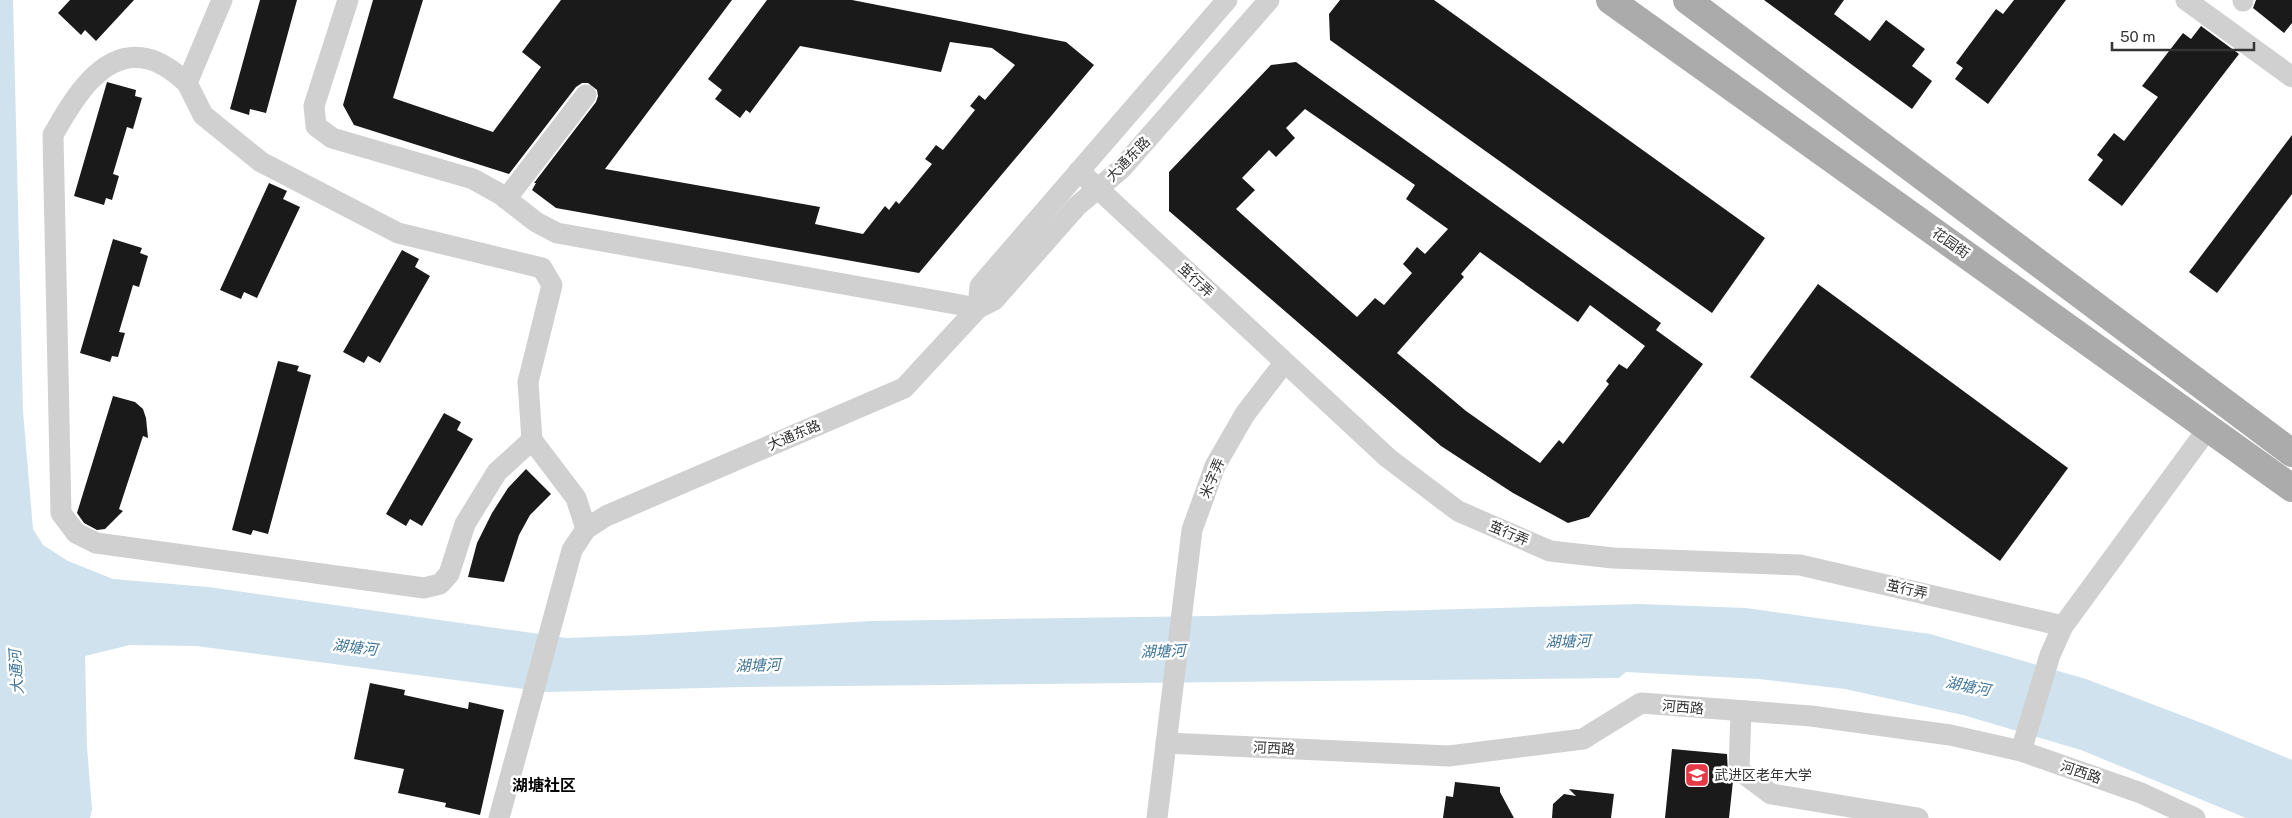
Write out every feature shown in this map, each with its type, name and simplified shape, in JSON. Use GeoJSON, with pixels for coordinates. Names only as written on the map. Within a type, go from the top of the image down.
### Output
{"type":"FeatureCollection","features":[{"type":"Feature","properties":{"kind":"main road","name":"花园街"},"geometry":{"type":"LineString","coordinates":[[1610,0],[2292,488]]}},
{"type":"Feature","properties":{"kind":"main road"},"geometry":{"type":"LineString","coordinates":[[1687,0],[2292,453]]}},
{"type":"Feature","properties":{"kind":"street"},"geometry":{"type":"LineString","coordinates":[[187,83],[222,0]]}},
{"type":"Feature","properties":{"kind":"street"},"geometry":{"type":"LineString","coordinates":[[348,0],[314,106],[316,126],[332,138],[473,179],[506,199],[536,222],[557,233],[978,308]]}},
{"type":"Feature","properties":{"kind":"street","name":"大通东路"},"geometry":{"type":"LineString","coordinates":[[978,308],[980,286],[1227,0]]}},
{"type":"Feature","properties":{"kind":"street","name":"大通东路"},"geometry":{"type":"LineString","coordinates":[[586,529],[606,516],[904,388],[978,308],[994,300],[1077,206],[1121,169],[1269,0]]}},
{"type":"Feature","properties":{"kind":"street"},"geometry":{"type":"LineString","coordinates":[[2186,0],[2292,77]]}},
{"type":"Feature","properties":{"kind":"street"},"geometry":{"type":"LineString","coordinates":[[499,818],[572,550],[586,529],[576,498],[532,440],[528,382],[552,285],[542,268],[398,233],[261,162],[203,115],[187,83],[171,70],[147,58],[122,59],[97,72],[70,104],[53,135],[61,513],[76,533],[96,543],[424,588],[440,584],[449,574],[465,524],[497,472],[532,440]]}},
{"type":"Feature","properties":{"kind":"street"},"geometry":{"type":"LineString","coordinates":[[506,199],[586,95]]}},
{"type":"Feature","properties":{"kind":"street","name":"茧行弄"},"geometry":{"type":"LineString","coordinates":[[1079,172],[1388,458],[1458,511],[1550,551],[1613,558],[1800,565],[2063,626]]}},
{"type":"Feature","properties":{"kind":"street","name":"米字弄"},"geometry":{"type":"LineString","coordinates":[[1166,743],[1192,530],[1215,466],[1245,414],[1284,363]]}},
{"type":"Feature","properties":{"kind":"street"},"geometry":{"type":"LineString","coordinates":[[2024,744],[2050,655],[2063,626],[2209,427]]}},
{"type":"Feature","properties":{"kind":"street","name":"河西路"},"geometry":{"type":"LineString","coordinates":[[1166,743],[1449,756],[1583,739],[1641,703],[1810,716],[2024,744],[2195,818]]}},
{"type":"Feature","properties":{"kind":"street"},"geometry":{"type":"LineString","coordinates":[[1741,712],[1738,770],[1771,794],[1918,818]]}},
{"type":"Feature","properties":{"kind":"street"},"geometry":{"type":"LineString","coordinates":[[1157,818],[1166,743]]}},
{"type":"Feature","properties":{"kind":"water"},"geometry":{"type":"Polygon","coordinates":[[[0,0],[13,0],[23,411],[33,529],[43,545],[68,561],[113,579],[208,587],[567,638],[871,621],[1210,616],[1639,604],[1746,608],[1930,634],[2086,679],[2207,725],[2292,760],[2292,818],[2246,818],[2081,750],[1963,715],[1845,689],[1759,679],[1626,672],[1619,678],[744,687],[547,692],[196,646],[130,645],[85,656],[87,747],[92,809],[90,818],[0,818],[0,0]]]}},
{"type":"Feature","properties":{"kind":"building"},"geometry":{"type":"Polygon","coordinates":[[[70,0],[134,0],[96,41],[85,30],[81,35],[58,13],[70,0]]]}},
{"type":"Feature","properties":{"kind":"building"},"geometry":{"type":"Polygon","coordinates":[[[260,0],[297,0],[266,113],[250,109],[249,115],[230,109],[260,0]]]}},
{"type":"Feature","properties":{"kind":"building"},"geometry":{"type":"Polygon","coordinates":[[[373,0],[423,0],[393,98],[493,132],[541,67],[522,52],[561,0],[732,0],[605,169],[820,207],[815,224],[863,234],[885,206],[889,210],[896,201],[899,204],[932,164],[925,159],[936,145],[943,150],[975,110],[970,106],[979,95],[985,100],[1015,65],[992,48],[950,42],[941,72],[800,46],[750,113],[746,110],[740,118],[715,99],[722,90],[708,79],[767,0],[852,0],[1066,42],[1094,65],[919,273],[556,208],[532,190],[536,183],[534,183],[596,102],[597,90],[588,83],[582,83],[576,87],[509,174],[354,125],[343,105],[373,0]]]}},
{"type":"Feature","properties":{"kind":"building"},"geometry":{"type":"Polygon","coordinates":[[[1340,0],[1434,0],[1765,238],[1712,313],[1330,40],[1329,14],[1340,0]]]}},
{"type":"Feature","properties":{"kind":"building"},"geometry":{"type":"Polygon","coordinates":[[[1764,0],[1844,0],[1834,14],[1870,41],[1886,20],[1925,49],[1912,66],[1932,81],[1912,109],[1764,0]]]}},
{"type":"Feature","properties":{"kind":"building"},"geometry":{"type":"Polygon","coordinates":[[[2014,0],[2066,0],[1988,104],[1955,79],[1963,68],[1956,63],[1996,9],[2003,14],[2014,0]]]}},
{"type":"Feature","properties":{"kind":"building"},"geometry":{"type":"Polygon","coordinates":[[[2256,0],[2292,0],[2292,23],[2284,33],[2253,8],[2256,0]]]}},
{"type":"Feature","properties":{"kind":"building"},"geometry":{"type":"Polygon","coordinates":[[[2201,26],[2239,54],[2122,206],[2088,180],[2103,160],[2097,155],[2114,133],[2124,141],[2158,97],[2142,86],[2183,33],[2191,39],[2201,26]]]}},
{"type":"Feature","properties":{"kind":"building"},"geometry":{"type":"Polygon","coordinates":[[[1296,62],[1661,323],[1656,330],[1703,364],[1589,517],[1568,523],[1513,493],[1441,446],[1169,211],[1169,172],[1271,65],[1296,62]],[[1305,109],[1286,128],[1295,138],[1276,157],[1269,150],[1242,178],[1255,190],[1236,209],[1357,317],[1375,298],[1384,305],[1412,273],[1403,264],[1417,247],[1425,254],[1448,229],[1406,199],[1415,185],[1305,109]],[[1480,252],[1461,274],[1464,277],[1397,353],[1466,411],[1540,463],[1559,440],[1563,444],[1609,384],[1606,381],[1619,364],[1627,369],[1645,346],[1590,305],[1578,322],[1480,252]]]}},
{"type":"Feature","properties":{"kind":"building"},"geometry":{"type":"Polygon","coordinates":[[[107,82],[136,90],[135,96],[142,98],[133,129],[127,127],[113,174],[119,176],[112,200],[106,198],[104,205],[74,196],[107,82]]]}},
{"type":"Feature","properties":{"kind":"building"},"geometry":{"type":"Polygon","coordinates":[[[2292,135],[2292,194],[2217,293],[2189,272],[2292,135]]]}},
{"type":"Feature","properties":{"kind":"building"},"geometry":{"type":"Polygon","coordinates":[[[269,183],[287,191],[283,199],[300,207],[257,298],[244,292],[241,299],[220,290],[269,183]]]}},
{"type":"Feature","properties":{"kind":"building"},"geometry":{"type":"Polygon","coordinates":[[[113,239],[142,248],[140,253],[148,256],[139,287],[133,285],[119,332],[125,333],[118,357],[112,356],[110,362],[80,353],[113,239]]]}},
{"type":"Feature","properties":{"kind":"building"},"geometry":{"type":"Polygon","coordinates":[[[402,250],[419,259],[415,267],[430,276],[380,363],[368,356],[364,363],[343,352],[402,250]]]}},
{"type":"Feature","properties":{"kind":"building"},"geometry":{"type":"Polygon","coordinates":[[[1818,284],[2068,468],[2000,561],[1750,377],[1818,284]]]}},
{"type":"Feature","properties":{"kind":"building"},"geometry":{"type":"Polygon","coordinates":[[[278,361],[299,366],[297,371],[311,375],[268,534],[253,530],[251,535],[232,530],[278,361]]]}},
{"type":"Feature","properties":{"kind":"building"},"geometry":{"type":"Polygon","coordinates":[[[113,396],[135,402],[143,409],[148,438],[143,436],[119,509],[123,511],[105,529],[97,530],[84,523],[77,513],[113,396]]]}},
{"type":"Feature","properties":{"kind":"building"},"geometry":{"type":"Polygon","coordinates":[[[444,413],[461,422],[457,430],[473,439],[422,526],[410,519],[406,526],[386,514],[444,413]]]}},
{"type":"Feature","properties":{"kind":"building"},"geometry":{"type":"Polygon","coordinates":[[[526,469],[551,494],[530,515],[519,535],[504,582],[468,577],[477,543],[492,513],[508,488],[526,469]]]}},
{"type":"Feature","properties":{"kind":"building"},"geometry":{"type":"Polygon","coordinates":[[[370,683],[405,690],[404,695],[468,709],[469,702],[504,710],[480,815],[445,807],[446,803],[398,793],[404,769],[354,759],[370,683]]]}},
{"type":"Feature","properties":{"kind":"building"},"geometry":{"type":"Polygon","coordinates":[[[1672,749],[1727,754],[1728,775],[1733,781],[1729,818],[1665,818],[1672,749]]]}},
{"type":"Feature","properties":{"kind":"building"},"geometry":{"type":"Polygon","coordinates":[[[1455,782],[1500,787],[1500,792],[1514,818],[1443,818],[1446,796],[1453,797],[1455,782]]]}},
{"type":"Feature","properties":{"kind":"building"},"geometry":{"type":"Polygon","coordinates":[[[1569,789],[1614,794],[1611,818],[1552,818],[1553,804],[1564,794],[1576,796],[1569,789]]]}},
{"type":"Feature","properties":{"kind":"place","name":"武进区老年大学"},"geometry":{"type":"Point","coordinates":[1697,775]}},
{"type":"Feature","properties":{"kind":"district","name":"湖塘社区"},"geometry":{"type":"Point","coordinates":[544,785]}},
{"type":"Feature","properties":{"kind":"water label","name":"湖塘河"},"geometry":{"type":"Point","coordinates":[1568,641]}},
{"type":"Feature","properties":{"kind":"water label","name":"湖塘河"},"geometry":{"type":"Point","coordinates":[355,647]}},
{"type":"Feature","properties":{"kind":"water label","name":"湖塘河"},"geometry":{"type":"Point","coordinates":[1163,651]}},
{"type":"Feature","properties":{"kind":"water label","name":"湖塘河"},"geometry":{"type":"Point","coordinates":[758,665]}},
{"type":"Feature","properties":{"kind":"water label","name":"大通河"},"geometry":{"type":"Point","coordinates":[16,672]}},
{"type":"Feature","properties":{"kind":"water label","name":"湖塘河"},"geometry":{"type":"Point","coordinates":[1968,686]}}]}
